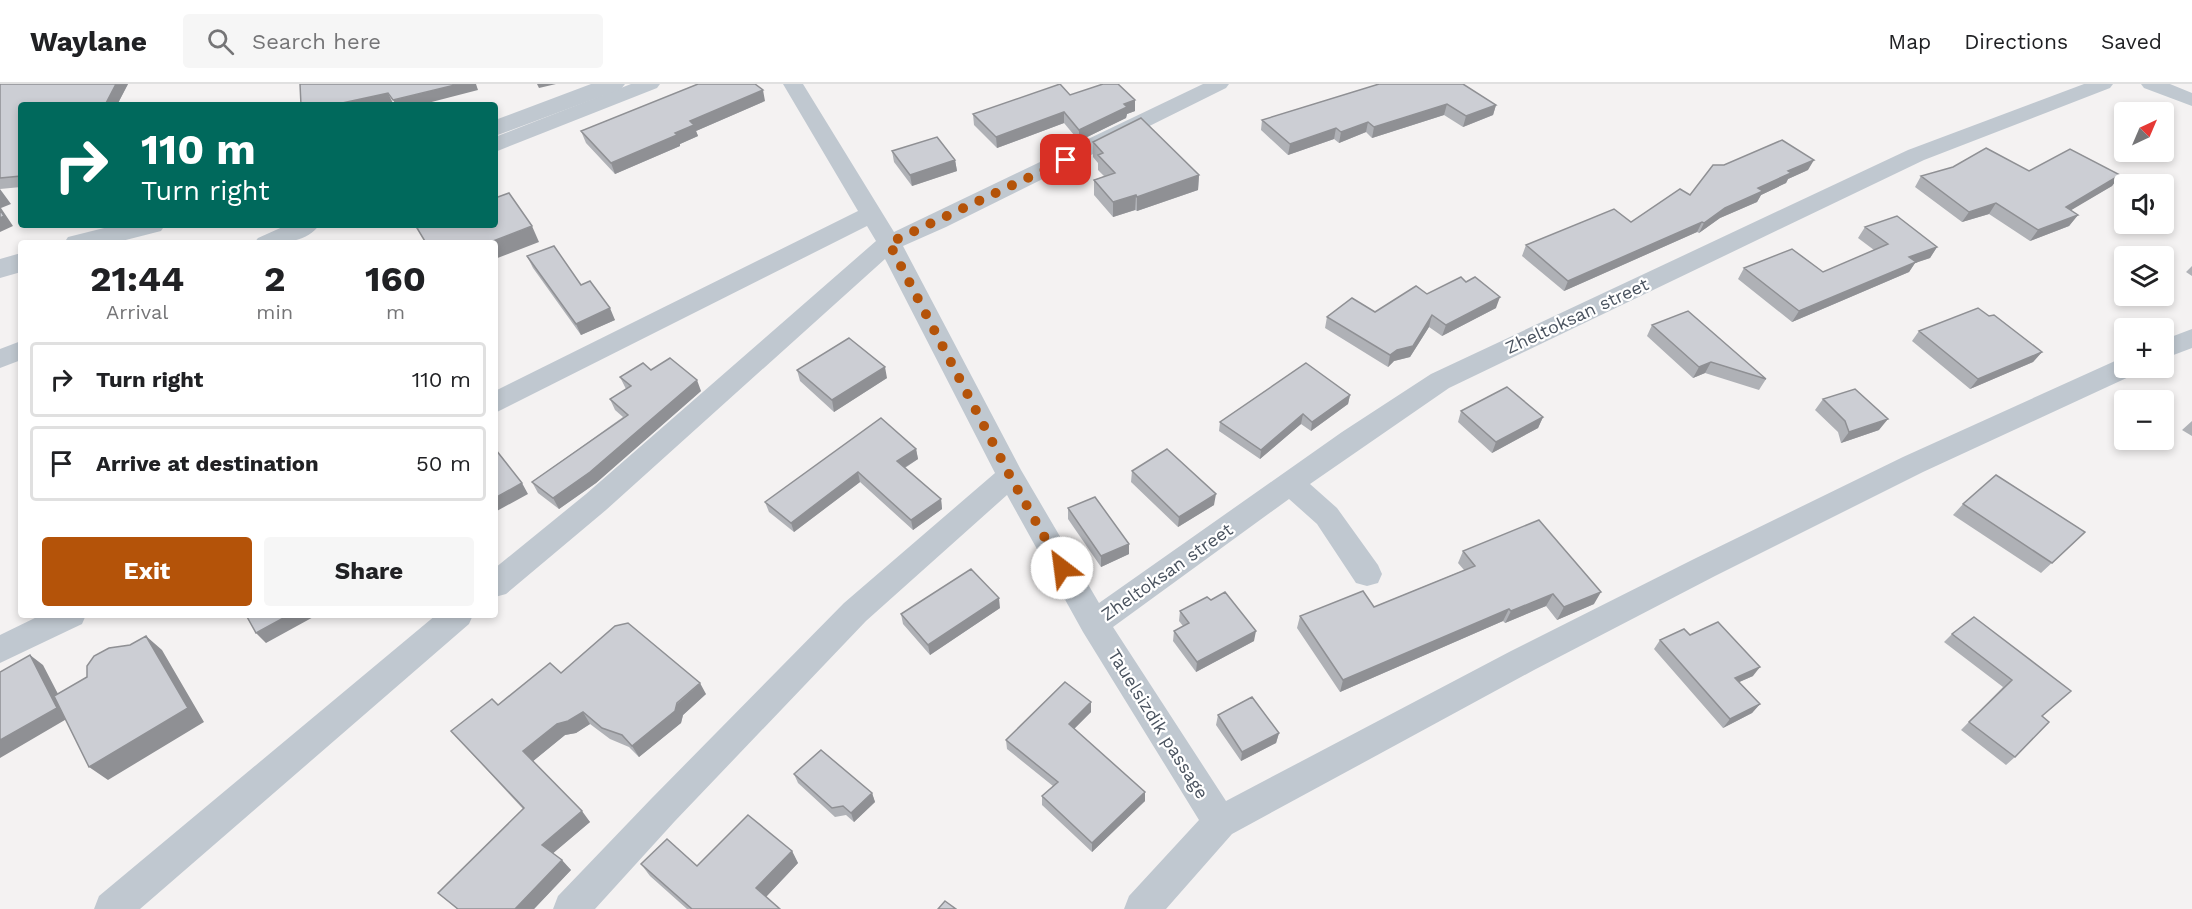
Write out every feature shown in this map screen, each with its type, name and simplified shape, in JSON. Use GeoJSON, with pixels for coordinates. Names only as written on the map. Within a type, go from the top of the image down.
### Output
{"type":"FeatureCollection","features":[{"type":"Feature","properties":{"kind":"street"},"geometry":{"type":"LineString","coordinates":[[498,128],[613,84]]}},
{"type":"Feature","properties":{"kind":"street"},"geometry":{"type":"LineString","coordinates":[[498,141],[649,84]]}},
{"type":"Feature","properties":{"kind":"street","name":"Tauelsizdik passage"},"geometry":{"type":"LineString","coordinates":[[793,84],[889,243],[1010,476],[1094,623],[1220,822]]}},
{"type":"Feature","properties":{"kind":"street"},"geometry":{"type":"LineString","coordinates":[[498,583],[596,502],[750,363],[889,243],[938,222],[1219,84]]}},
{"type":"Feature","properties":{"kind":"street","name":"Zheltoksan street"},"geometry":{"type":"LineString","coordinates":[[1094,623],[1156,583],[1384,415],[1440,381],[1916,155],[2103,84]]}},
{"type":"Feature","properties":{"kind":"street"},"geometry":{"type":"LineString","coordinates":[[2151,84],[2192,100]]}},
{"type":"Feature","properties":{"kind":"street"},"geometry":{"type":"LineString","coordinates":[[498,401],[871,214]]}},
{"type":"Feature","properties":{"kind":"street"},"geometry":{"type":"LineString","coordinates":[[90,240],[139,228]]}},
{"type":"Feature","properties":{"kind":"street"},"geometry":{"type":"LineString","coordinates":[[273,240],[300,228]]}},
{"type":"Feature","properties":{"kind":"street"},"geometry":{"type":"LineString","coordinates":[[0,269],[18,263]]}},
{"type":"Feature","properties":{"kind":"street"},"geometry":{"type":"LineString","coordinates":[[2174,345],[2192,338]]}},
{"type":"Feature","properties":{"kind":"street"},"geometry":{"type":"LineString","coordinates":[[0,359],[18,351]]}},
{"type":"Feature","properties":{"kind":"street"},"geometry":{"type":"LineString","coordinates":[[1142,909],[1220,822],[1354,753],[1564,639],[1830,504],[2025,411],[2114,372]]}},
{"type":"Feature","properties":{"kind":"street"},"geometry":{"type":"LineString","coordinates":[[571,909],[663,810],[855,612],[1010,476]]}},
{"type":"Feature","properties":{"kind":"street"},"geometry":{"type":"LineString","coordinates":[[1292,484],[1327,516],[1367,574]]}},
{"type":"Feature","properties":{"kind":"street"},"geometry":{"type":"LineString","coordinates":[[0,650],[65,618]]}},
{"type":"Feature","properties":{"kind":"street"},"geometry":{"type":"LineString","coordinates":[[112,909],[454,618]]}},
{"type":"Feature","properties":{"kind":"building"},"geometry":{"type":"Polygon","coordinates":[[[0,84],[116,84],[107,102],[18,102],[18,176],[0,178],[0,84]]]}},
{"type":"Feature","properties":{"kind":"building"},"geometry":{"type":"Polygon","coordinates":[[[300,84],[459,84],[393,100],[388,93],[347,102],[301,102],[300,84]]]}},
{"type":"Feature","properties":{"kind":"building"},"geometry":{"type":"Polygon","coordinates":[[[698,84],[755,84],[763,90],[690,121],[694,125],[675,133],[677,135],[611,163],[581,131],[698,84]]]}},
{"type":"Feature","properties":{"kind":"building"},"geometry":{"type":"Polygon","coordinates":[[[1060,84],[1070,95],[1103,84],[1118,84],[1135,100],[1124,104],[1127,107],[1079,130],[1064,112],[996,137],[973,114],[1060,84]]]}},
{"type":"Feature","properties":{"kind":"building"},"geometry":{"type":"Polygon","coordinates":[[[1379,84],[1463,84],[1496,105],[1466,116],[1447,104],[1374,127],[1368,122],[1341,132],[1336,128],[1290,144],[1262,120],[1379,84]]]}},
{"type":"Feature","properties":{"kind":"building"},"geometry":{"type":"Polygon","coordinates":[[[1141,118],[1199,175],[1137,197],[1136,195],[1113,202],[1094,180],[1115,173],[1098,155],[1103,153],[1093,142],[1141,118]]]}},
{"type":"Feature","properties":{"kind":"building"},"geometry":{"type":"Polygon","coordinates":[[[937,137],[955,160],[910,175],[892,151],[937,137]]]}},
{"type":"Feature","properties":{"kind":"building"},"geometry":{"type":"Polygon","coordinates":[[[1782,140],[1814,160],[1758,188],[1763,191],[1725,208],[1704,223],[1568,281],[1526,245],[1614,209],[1631,222],[1680,189],[1690,195],[1713,165],[1724,165],[1782,140]]]}},
{"type":"Feature","properties":{"kind":"building"},"geometry":{"type":"Polygon","coordinates":[[[1986,148],[2029,171],[2070,149],[2118,174],[2114,174],[2114,179],[2066,207],[2078,215],[2038,230],[1996,203],[1969,212],[1921,176],[1953,167],[1986,148]]]}},
{"type":"Feature","properties":{"kind":"building"},"geometry":{"type":"Polygon","coordinates":[[[509,193],[532,226],[496,240],[424,240],[417,228],[498,228],[498,197],[509,193]]]}},
{"type":"Feature","properties":{"kind":"building"},"geometry":{"type":"Polygon","coordinates":[[[1897,216],[1937,247],[1909,257],[1916,262],[1799,311],[1744,268],[1792,249],[1823,272],[1888,244],[1865,227],[1897,216]]]}},
{"type":"Feature","properties":{"kind":"building"},"geometry":{"type":"Polygon","coordinates":[[[554,246],[581,285],[590,281],[610,308],[576,324],[527,256],[554,246]]]}},
{"type":"Feature","properties":{"kind":"building"},"geometry":{"type":"Polygon","coordinates":[[[1461,277],[1466,282],[1475,277],[1500,297],[1446,325],[1432,315],[1413,346],[1397,350],[1390,355],[1327,317],[1352,298],[1375,312],[1416,286],[1427,294],[1461,277]]]}},
{"type":"Feature","properties":{"kind":"building"},"geometry":{"type":"Polygon","coordinates":[[[1978,308],[1989,316],[1994,315],[2042,352],[1978,379],[1919,331],[1978,308]]]}},
{"type":"Feature","properties":{"kind":"building"},"geometry":{"type":"Polygon","coordinates":[[[1688,311],[1766,379],[1711,362],[1699,367],[1652,325],[1688,311]]]}},
{"type":"Feature","properties":{"kind":"building"},"geometry":{"type":"Polygon","coordinates":[[[849,338],[885,367],[832,400],[797,370],[849,338]]]}},
{"type":"Feature","properties":{"kind":"building"},"geometry":{"type":"Polygon","coordinates":[[[670,358],[697,380],[590,472],[553,498],[532,482],[628,415],[610,399],[631,386],[620,377],[643,363],[651,370],[670,358]]]}},
{"type":"Feature","properties":{"kind":"building"},"geometry":{"type":"Polygon","coordinates":[[[1306,363],[1350,395],[1312,422],[1303,414],[1261,450],[1220,422],[1306,363]]]}},
{"type":"Feature","properties":{"kind":"building"},"geometry":{"type":"Polygon","coordinates":[[[1507,387],[1543,417],[1496,442],[1461,411],[1507,387]]]}},
{"type":"Feature","properties":{"kind":"building"},"geometry":{"type":"Polygon","coordinates":[[[1855,389],[1888,419],[1849,432],[1845,421],[1823,399],[1855,389]]]}},
{"type":"Feature","properties":{"kind":"building"},"geometry":{"type":"Polygon","coordinates":[[[881,418],[916,449],[897,461],[941,499],[911,520],[858,472],[791,523],[765,502],[881,418]]]}},
{"type":"Feature","properties":{"kind":"building"},"geometry":{"type":"Polygon","coordinates":[[[1167,449],[1216,494],[1179,517],[1132,471],[1167,449]]]}},
{"type":"Feature","properties":{"kind":"building"},"geometry":{"type":"Polygon","coordinates":[[[498,453],[522,483],[498,496],[498,453]]]}},
{"type":"Feature","properties":{"kind":"building"},"geometry":{"type":"Polygon","coordinates":[[[1996,475],[2085,532],[2052,563],[1963,504],[1996,475]]]}},
{"type":"Feature","properties":{"kind":"building"},"geometry":{"type":"Polygon","coordinates":[[[1095,497],[1129,544],[1101,556],[1068,508],[1095,497]]]}},
{"type":"Feature","properties":{"kind":"building"},"geometry":{"type":"Polygon","coordinates":[[[1539,520],[1601,592],[1564,607],[1553,594],[1511,611],[1509,609],[1343,680],[1300,616],[1363,591],[1374,607],[1475,566],[1463,551],[1539,520]]]}},
{"type":"Feature","properties":{"kind":"building"},"geometry":{"type":"Polygon","coordinates":[[[971,569],[999,598],[928,645],[901,614],[971,569]]]}},
{"type":"Feature","properties":{"kind":"building"},"geometry":{"type":"Polygon","coordinates":[[[1225,592],[1256,631],[1197,662],[1174,631],[1189,623],[1180,611],[1207,597],[1211,600],[1225,592]]]}},
{"type":"Feature","properties":{"kind":"building"},"geometry":{"type":"Polygon","coordinates":[[[1974,617],[2071,691],[2042,716],[2049,722],[2015,757],[1969,722],[2012,680],[1952,634],[1974,617]]]}},
{"type":"Feature","properties":{"kind":"building"},"geometry":{"type":"Polygon","coordinates":[[[248,618],[284,618],[256,633],[248,618]]]}},
{"type":"Feature","properties":{"kind":"building"},"geometry":{"type":"Polygon","coordinates":[[[1718,622],[1760,667],[1735,678],[1760,704],[1730,719],[1660,640],[1684,629],[1690,635],[1718,622]]]}},
{"type":"Feature","properties":{"kind":"building"},"geometry":{"type":"Polygon","coordinates":[[[628,623],[700,683],[677,703],[675,711],[632,746],[622,735],[602,728],[583,712],[568,721],[557,724],[523,751],[582,811],[542,845],[562,860],[515,909],[458,909],[438,893],[524,808],[451,731],[492,699],[498,705],[550,663],[561,673],[615,626],[628,623]]]}},
{"type":"Feature","properties":{"kind":"building"},"geometry":{"type":"Polygon","coordinates":[[[146,636],[188,708],[89,767],[54,696],[87,677],[87,666],[94,656],[109,648],[130,645],[146,636]]]}},
{"type":"Feature","properties":{"kind":"building"},"geometry":{"type":"Polygon","coordinates":[[[30,655],[57,708],[0,740],[0,672],[30,655]]]}},
{"type":"Feature","properties":{"kind":"building"},"geometry":{"type":"Polygon","coordinates":[[[1065,682],[1091,702],[1069,724],[1145,792],[1092,843],[1042,796],[1058,782],[1006,740],[1065,682]]]}},
{"type":"Feature","properties":{"kind":"building"},"geometry":{"type":"Polygon","coordinates":[[[1252,697],[1279,733],[1242,752],[1218,715],[1252,697]]]}},
{"type":"Feature","properties":{"kind":"building"},"geometry":{"type":"Polygon","coordinates":[[[821,750],[872,793],[851,813],[843,806],[832,808],[794,774],[821,750]]]}},
{"type":"Feature","properties":{"kind":"building"},"geometry":{"type":"Polygon","coordinates":[[[748,815],[792,851],[756,888],[780,909],[692,909],[641,864],[667,839],[697,866],[748,815]]]}},
{"type":"Feature","properties":{"kind":"building"},"geometry":{"type":"Polygon","coordinates":[[[945,901],[956,909],[938,909],[945,901]]]}},
{"type":"Feature","properties":{"kind":"route"},"geometry":{"type":"LineString","coordinates":[[1062,568],[1010,476],[889,243],[1066,160]]}}]}
